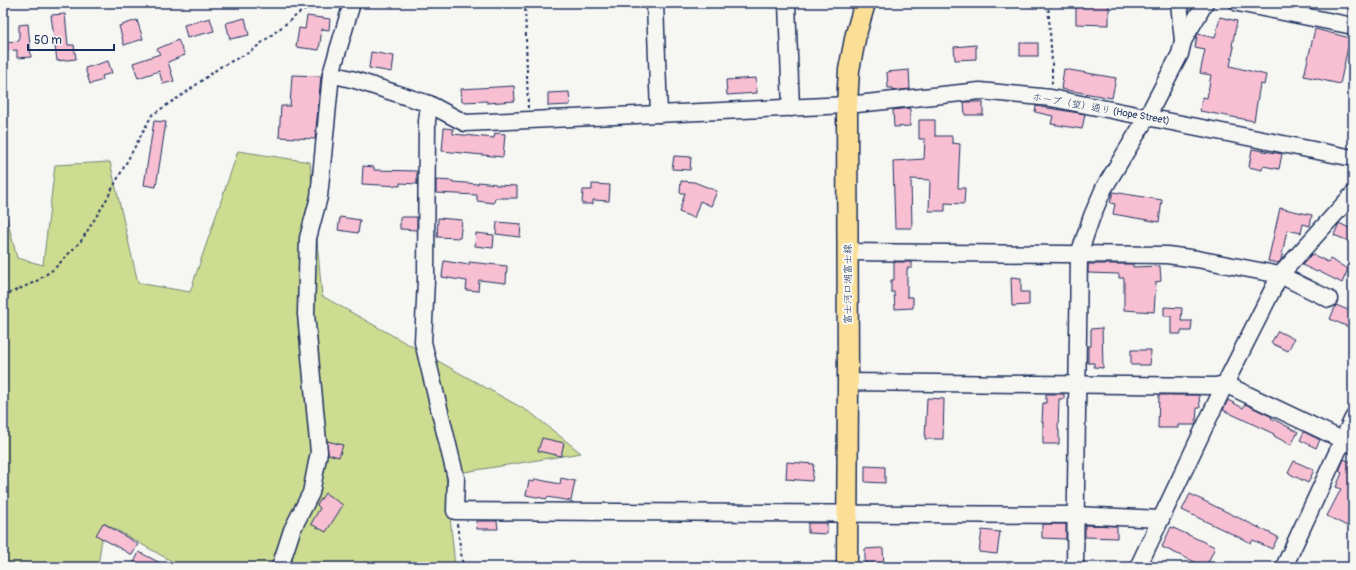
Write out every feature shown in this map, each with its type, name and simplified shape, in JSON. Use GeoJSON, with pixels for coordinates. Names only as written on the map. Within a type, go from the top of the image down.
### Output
{"type":"FeatureCollection","features":[{"type":"Feature","properties":{"kind":"main road","name":"富士河口湖富士線"},"geometry":{"type":"LineString","coordinates":[[846,567],[848,382],[847,105],[849,70],[856,34],[865,3]]}},
{"type":"Feature","properties":{"kind":"street"},"geometry":{"type":"LineString","coordinates":[[280,567],[292,530],[311,493],[319,452],[306,314],[308,238],[319,197],[332,74],[352,3]]}},
{"type":"Feature","properties":{"kind":"street"},"geometry":{"type":"LineString","coordinates":[[655,3],[659,114]]}},
{"type":"Feature","properties":{"kind":"street"},"geometry":{"type":"LineString","coordinates":[[787,3],[791,108]]}},
{"type":"Feature","properties":{"kind":"street"},"geometry":{"type":"LineString","coordinates":[[1179,3],[1183,41]]}},
{"type":"Feature","properties":{"kind":"street"},"geometry":{"type":"LineString","coordinates":[[1075,567],[1079,254],[1092,216],[1104,188],[1147,117],[1180,54],[1183,41],[1205,3]]}},
{"type":"Feature","properties":{"kind":"street"},"geometry":{"type":"LineString","coordinates":[[1238,3],[1353,26]]}},
{"type":"Feature","properties":{"kind":"street","name":"ホープ（望）通り (Hope Street)"},"geometry":{"type":"LineString","coordinates":[[332,74],[429,104],[465,123],[847,105],[980,91],[1051,98],[1353,158]]}},
{"type":"Feature","properties":{"kind":"street"},"geometry":{"type":"LineString","coordinates":[[429,104],[427,121],[426,280],[423,342],[456,478],[455,511],[1075,515],[1161,518]]}},
{"type":"Feature","properties":{"kind":"street"},"geometry":{"type":"LineString","coordinates":[[1138,567],[1280,275],[1353,194]]}},
{"type":"Feature","properties":{"kind":"street"},"geometry":{"type":"LineString","coordinates":[[848,252],[1167,255],[1198,259],[1280,275],[1329,299]]}},
{"type":"Feature","properties":{"kind":"street"},"geometry":{"type":"LineString","coordinates":[[848,382],[1215,386],[1226,384],[1348,442]]}},
{"type":"Feature","properties":{"kind":"street"},"geometry":{"type":"LineString","coordinates":[[1284,567],[1348,442],[1353,418]]}},
{"type":"Feature","properties":{"kind":"path"},"geometry":{"type":"LineString","coordinates":[[3,296],[35,282],[54,269],[81,241],[104,204],[152,115],[220,67],[250,52],[302,11],[333,3]]}},
{"type":"Feature","properties":{"kind":"path"},"geometry":{"type":"LineString","coordinates":[[525,3],[529,119]]}},
{"type":"Feature","properties":{"kind":"path"},"geometry":{"type":"LineString","coordinates":[[1048,3],[1052,62],[1051,98]]}},
{"type":"Feature","properties":{"kind":"path"},"geometry":{"type":"LineString","coordinates":[[455,511],[463,567]]}},
{"type":"Feature","properties":{"kind":"green space"},"geometry":{"type":"Polygon","coordinates":[[[238,151],[310,162],[322,296],[531,413],[581,453],[446,475],[455,567],[182,567],[104,523],[98,567],[3,567],[3,203],[17,258],[43,265],[55,165],[110,162],[138,283],[190,292],[238,151]]]}},
{"type":"Feature","properties":{"kind":"building"},"geometry":{"type":"Polygon","coordinates":[[[1076,4],[1109,4],[1109,25],[1076,24],[1076,4]]]}},
{"type":"Feature","properties":{"kind":"building"},"geometry":{"type":"Polygon","coordinates":[[[65,14],[68,45],[74,45],[76,59],[57,61],[51,15],[65,14]]]}},
{"type":"Feature","properties":{"kind":"building"},"geometry":{"type":"Polygon","coordinates":[[[307,16],[330,19],[329,30],[322,29],[319,50],[296,47],[299,28],[305,29],[307,16]]]}},
{"type":"Feature","properties":{"kind":"building"},"geometry":{"type":"Polygon","coordinates":[[[1220,17],[1237,21],[1230,66],[1266,75],[1264,85],[1260,84],[1254,121],[1200,111],[1202,97],[1207,98],[1211,75],[1200,73],[1205,50],[1195,48],[1197,35],[1215,38],[1220,17]]]}},
{"type":"Feature","properties":{"kind":"building"},"geometry":{"type":"Polygon","coordinates":[[[210,18],[214,31],[187,38],[184,25],[210,18]]]}},
{"type":"Feature","properties":{"kind":"building"},"geometry":{"type":"Polygon","coordinates":[[[245,18],[249,35],[230,39],[226,23],[245,18]]]}},
{"type":"Feature","properties":{"kind":"building"},"geometry":{"type":"Polygon","coordinates":[[[137,20],[143,39],[124,45],[119,26],[137,20]]]}},
{"type":"Feature","properties":{"kind":"building"},"geometry":{"type":"Polygon","coordinates":[[[28,24],[31,57],[17,58],[17,50],[5,51],[5,42],[19,41],[19,25],[28,24]]]}},
{"type":"Feature","properties":{"kind":"building"},"geometry":{"type":"Polygon","coordinates":[[[1315,29],[1350,38],[1340,84],[1304,76],[1315,29]]]}},
{"type":"Feature","properties":{"kind":"building"},"geometry":{"type":"Polygon","coordinates":[[[178,40],[185,55],[168,62],[174,81],[163,84],[159,71],[138,78],[133,63],[160,54],[157,49],[178,40]]]}},
{"type":"Feature","properties":{"kind":"building"},"geometry":{"type":"Polygon","coordinates":[[[1020,43],[1038,43],[1038,56],[1020,56],[1020,43]]]}},
{"type":"Feature","properties":{"kind":"building"},"geometry":{"type":"Polygon","coordinates":[[[976,45],[976,59],[955,60],[954,47],[976,45]]]}},
{"type":"Feature","properties":{"kind":"building"},"geometry":{"type":"Polygon","coordinates":[[[371,52],[394,56],[392,72],[369,68],[371,52]]]}},
{"type":"Feature","properties":{"kind":"building"},"geometry":{"type":"Polygon","coordinates":[[[108,61],[112,73],[102,76],[103,80],[90,84],[85,68],[108,61]]]}},
{"type":"Feature","properties":{"kind":"building"},"geometry":{"type":"Polygon","coordinates":[[[1064,69],[1116,78],[1112,98],[1061,89],[1064,69]]]}},
{"type":"Feature","properties":{"kind":"building"},"geometry":{"type":"Polygon","coordinates":[[[909,70],[910,89],[893,91],[893,88],[888,88],[887,72],[909,70]]]}},
{"type":"Feature","properties":{"kind":"building"},"geometry":{"type":"Polygon","coordinates":[[[292,75],[321,76],[315,139],[279,137],[281,106],[290,106],[292,75]]]}},
{"type":"Feature","properties":{"kind":"building"},"geometry":{"type":"Polygon","coordinates":[[[756,78],[757,93],[727,95],[726,80],[756,78]]]}},
{"type":"Feature","properties":{"kind":"building"},"geometry":{"type":"Polygon","coordinates":[[[514,86],[515,101],[487,103],[487,101],[462,102],[461,89],[514,86]]]}},
{"type":"Feature","properties":{"kind":"building"},"geometry":{"type":"Polygon","coordinates":[[[569,92],[570,105],[548,106],[548,93],[569,92]]]}},
{"type":"Feature","properties":{"kind":"building"},"geometry":{"type":"Polygon","coordinates":[[[964,102],[983,102],[983,115],[965,115],[964,102]]]}},
{"type":"Feature","properties":{"kind":"building"},"geometry":{"type":"Polygon","coordinates":[[[1036,106],[1085,114],[1082,129],[1051,124],[1053,116],[1035,112],[1036,106]]]}},
{"type":"Feature","properties":{"kind":"building"},"geometry":{"type":"Polygon","coordinates":[[[910,108],[910,126],[894,127],[893,110],[910,108]]]}},
{"type":"Feature","properties":{"kind":"building"},"geometry":{"type":"Polygon","coordinates":[[[919,120],[935,120],[935,136],[952,136],[952,143],[960,144],[958,188],[965,188],[964,204],[945,203],[945,211],[929,211],[930,180],[911,179],[912,228],[895,228],[893,161],[924,159],[925,139],[919,139],[919,120]]]}},
{"type":"Feature","properties":{"kind":"building"},"geometry":{"type":"Polygon","coordinates":[[[154,121],[166,122],[156,187],[144,185],[154,121]]]}},
{"type":"Feature","properties":{"kind":"building"},"geometry":{"type":"Polygon","coordinates":[[[444,128],[453,129],[453,134],[494,138],[495,133],[505,134],[503,157],[442,151],[444,128]]]}},
{"type":"Feature","properties":{"kind":"building"},"geometry":{"type":"Polygon","coordinates":[[[1252,149],[1282,154],[1279,169],[1263,166],[1262,170],[1249,167],[1252,149]]]}},
{"type":"Feature","properties":{"kind":"building"},"geometry":{"type":"Polygon","coordinates":[[[674,156],[691,157],[690,170],[672,169],[674,156]]]}},
{"type":"Feature","properties":{"kind":"building"},"geometry":{"type":"Polygon","coordinates":[[[363,166],[374,167],[374,170],[417,171],[417,184],[400,183],[400,186],[362,184],[363,166]]]}},
{"type":"Feature","properties":{"kind":"building"},"geometry":{"type":"Polygon","coordinates":[[[436,180],[517,186],[517,198],[495,198],[494,203],[477,201],[477,195],[436,193],[436,180]]]}},
{"type":"Feature","properties":{"kind":"building"},"geometry":{"type":"Polygon","coordinates":[[[681,181],[694,182],[717,191],[711,206],[700,201],[694,218],[679,212],[685,193],[680,193],[681,181]]]}},
{"type":"Feature","properties":{"kind":"building"},"geometry":{"type":"Polygon","coordinates":[[[592,184],[610,185],[609,201],[593,200],[593,204],[582,204],[583,190],[592,190],[592,184]]]}},
{"type":"Feature","properties":{"kind":"building"},"geometry":{"type":"Polygon","coordinates":[[[1113,192],[1162,200],[1159,222],[1113,214],[1115,204],[1110,203],[1113,192]]]}},
{"type":"Feature","properties":{"kind":"building"},"geometry":{"type":"Polygon","coordinates":[[[1280,208],[1312,215],[1310,226],[1303,224],[1301,233],[1287,230],[1281,260],[1278,263],[1268,261],[1280,208]]]}},
{"type":"Feature","properties":{"kind":"building"},"geometry":{"type":"Polygon","coordinates":[[[340,217],[360,220],[358,233],[338,230],[340,217]]]}},
{"type":"Feature","properties":{"kind":"building"},"geometry":{"type":"Polygon","coordinates":[[[400,217],[417,217],[417,230],[400,229],[400,217]]]}},
{"type":"Feature","properties":{"kind":"building"},"geometry":{"type":"Polygon","coordinates":[[[438,218],[462,220],[460,238],[437,237],[438,218]]]}},
{"type":"Feature","properties":{"kind":"building"},"geometry":{"type":"Polygon","coordinates":[[[497,222],[521,224],[520,237],[496,234],[497,222]]]}},
{"type":"Feature","properties":{"kind":"building"},"geometry":{"type":"Polygon","coordinates":[[[1339,223],[1353,230],[1353,243],[1334,235],[1339,223]]]}},
{"type":"Feature","properties":{"kind":"building"},"geometry":{"type":"Polygon","coordinates":[[[476,233],[494,235],[493,248],[475,246],[476,233]]]}},
{"type":"Feature","properties":{"kind":"building"},"geometry":{"type":"Polygon","coordinates":[[[1312,254],[1328,262],[1330,259],[1348,269],[1342,283],[1302,265],[1312,254]]]}},
{"type":"Feature","properties":{"kind":"building"},"geometry":{"type":"Polygon","coordinates":[[[444,261],[469,265],[469,262],[507,266],[506,283],[479,280],[478,291],[466,290],[467,281],[442,277],[444,261]]]}},
{"type":"Feature","properties":{"kind":"building"},"geometry":{"type":"Polygon","coordinates":[[[894,262],[912,262],[912,268],[907,268],[907,297],[913,297],[913,308],[895,309],[894,292],[891,292],[891,280],[894,280],[894,262]]]}},
{"type":"Feature","properties":{"kind":"building"},"geometry":{"type":"Polygon","coordinates":[[[1088,264],[1133,264],[1133,267],[1160,266],[1161,281],[1156,282],[1154,312],[1124,310],[1124,278],[1119,278],[1119,274],[1088,273],[1088,264]]]}},
{"type":"Feature","properties":{"kind":"building"},"geometry":{"type":"Polygon","coordinates":[[[1011,277],[1021,278],[1021,292],[1029,292],[1029,305],[1012,306],[1011,277]]]}},
{"type":"Feature","properties":{"kind":"building"},"geometry":{"type":"Polygon","coordinates":[[[1336,305],[1353,312],[1353,329],[1330,319],[1336,305]]]}},
{"type":"Feature","properties":{"kind":"building"},"geometry":{"type":"Polygon","coordinates":[[[1164,307],[1182,308],[1181,321],[1192,321],[1191,331],[1181,331],[1181,334],[1171,334],[1171,316],[1164,316],[1164,307]]]}},
{"type":"Feature","properties":{"kind":"building"},"geometry":{"type":"Polygon","coordinates":[[[1102,328],[1103,368],[1094,367],[1094,363],[1088,363],[1088,346],[1091,346],[1091,329],[1102,328]]]}},
{"type":"Feature","properties":{"kind":"building"},"geometry":{"type":"Polygon","coordinates":[[[1278,331],[1294,339],[1288,351],[1271,343],[1278,331]]]}},
{"type":"Feature","properties":{"kind":"building"},"geometry":{"type":"Polygon","coordinates":[[[1131,350],[1151,350],[1150,365],[1131,365],[1131,350]]]}},
{"type":"Feature","properties":{"kind":"building"},"geometry":{"type":"Polygon","coordinates":[[[1046,394],[1064,394],[1064,399],[1059,399],[1059,444],[1043,444],[1043,403],[1046,403],[1046,394]]]}},
{"type":"Feature","properties":{"kind":"building"},"geometry":{"type":"Polygon","coordinates":[[[1159,395],[1199,395],[1200,408],[1197,408],[1195,425],[1178,425],[1178,428],[1158,428],[1159,395]]]}},
{"type":"Feature","properties":{"kind":"building"},"geometry":{"type":"Polygon","coordinates":[[[927,398],[944,399],[943,439],[925,439],[927,398]]]}},
{"type":"Feature","properties":{"kind":"building"},"geometry":{"type":"Polygon","coordinates":[[[1228,400],[1243,408],[1245,404],[1298,432],[1291,445],[1274,436],[1274,434],[1223,410],[1228,400]]]}},
{"type":"Feature","properties":{"kind":"building"},"geometry":{"type":"Polygon","coordinates":[[[1304,432],[1320,440],[1316,448],[1300,440],[1304,432]]]}},
{"type":"Feature","properties":{"kind":"building"},"geometry":{"type":"Polygon","coordinates":[[[542,438],[564,443],[561,456],[538,451],[542,438]]]}},
{"type":"Feature","properties":{"kind":"building"},"geometry":{"type":"Polygon","coordinates":[[[327,441],[343,445],[339,457],[328,454],[327,441]]]}},
{"type":"Feature","properties":{"kind":"building"},"geometry":{"type":"Polygon","coordinates":[[[1344,459],[1353,463],[1353,514],[1347,526],[1327,516],[1341,489],[1336,487],[1342,473],[1339,471],[1344,459]]]}},
{"type":"Feature","properties":{"kind":"building"},"geometry":{"type":"Polygon","coordinates":[[[1294,461],[1314,470],[1308,483],[1288,473],[1294,461]]]}},
{"type":"Feature","properties":{"kind":"building"},"geometry":{"type":"Polygon","coordinates":[[[787,462],[814,464],[812,481],[786,479],[787,462]]]}},
{"type":"Feature","properties":{"kind":"building"},"geometry":{"type":"Polygon","coordinates":[[[865,466],[885,467],[885,483],[865,482],[865,466]]]}},
{"type":"Feature","properties":{"kind":"building"},"geometry":{"type":"Polygon","coordinates":[[[561,478],[575,481],[571,501],[526,495],[529,481],[534,482],[535,479],[560,484],[561,478]]]}},
{"type":"Feature","properties":{"kind":"building"},"geometry":{"type":"Polygon","coordinates":[[[325,493],[343,505],[326,532],[311,524],[320,508],[317,505],[325,493]]]}},
{"type":"Feature","properties":{"kind":"building"},"geometry":{"type":"Polygon","coordinates":[[[1190,494],[1278,537],[1272,549],[1253,540],[1251,543],[1182,510],[1190,494]]]}},
{"type":"Feature","properties":{"kind":"building"},"geometry":{"type":"Polygon","coordinates":[[[476,521],[497,521],[498,529],[477,529],[476,521]]]}},
{"type":"Feature","properties":{"kind":"building"},"geometry":{"type":"Polygon","coordinates":[[[103,523],[138,544],[132,555],[96,535],[103,523]]]}},
{"type":"Feature","properties":{"kind":"building"},"geometry":{"type":"Polygon","coordinates":[[[808,523],[827,523],[827,534],[808,533],[808,523]]]}},
{"type":"Feature","properties":{"kind":"building"},"geometry":{"type":"Polygon","coordinates":[[[1042,524],[1066,524],[1066,539],[1042,538],[1042,524]]]}},
{"type":"Feature","properties":{"kind":"building"},"geometry":{"type":"Polygon","coordinates":[[[1085,525],[1117,526],[1117,538],[1085,537],[1085,525]]]}},
{"type":"Feature","properties":{"kind":"building"},"geometry":{"type":"Polygon","coordinates":[[[1171,527],[1215,547],[1206,567],[1162,547],[1171,527]]]}},
{"type":"Feature","properties":{"kind":"building"},"geometry":{"type":"Polygon","coordinates":[[[982,530],[1000,532],[997,554],[979,552],[982,530]]]}},
{"type":"Feature","properties":{"kind":"building"},"geometry":{"type":"Polygon","coordinates":[[[865,549],[883,549],[884,567],[873,567],[873,563],[865,563],[865,549]]]}},
{"type":"Feature","properties":{"kind":"building"},"geometry":{"type":"Polygon","coordinates":[[[139,552],[168,567],[132,567],[139,552]]]}}]}
